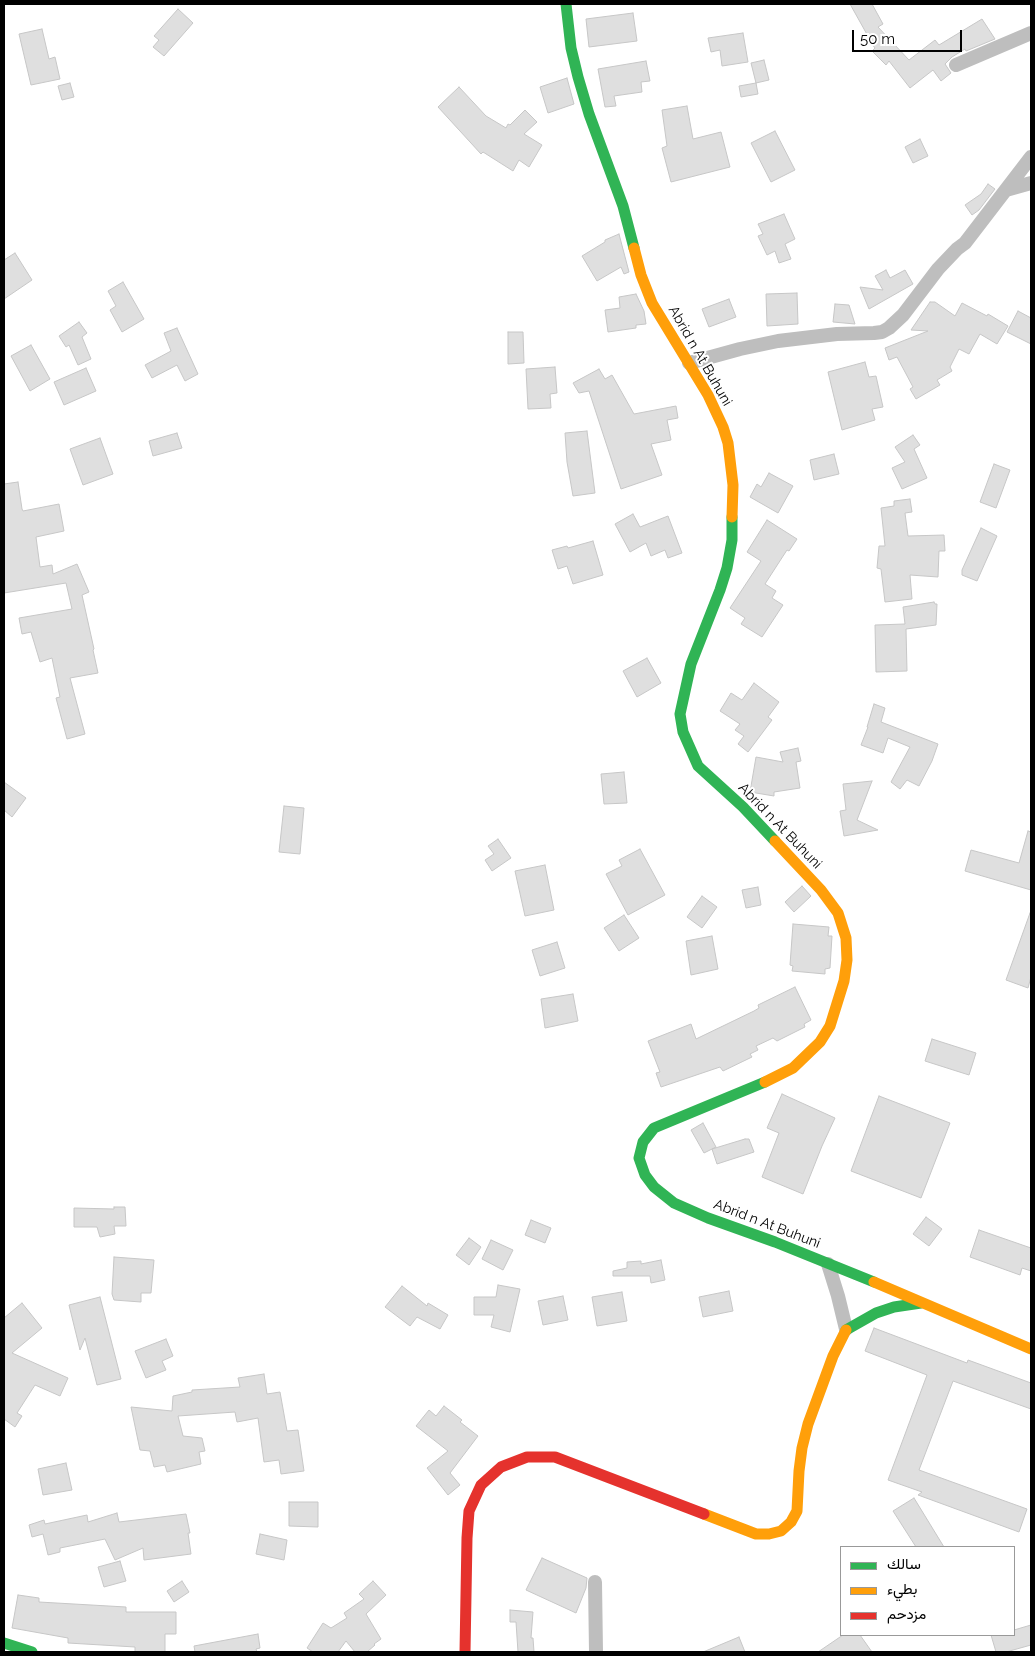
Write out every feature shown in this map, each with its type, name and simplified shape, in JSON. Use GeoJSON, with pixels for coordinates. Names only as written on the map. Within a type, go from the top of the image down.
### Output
{"type":"FeatureCollection","features":[{"type":"Feature","properties":{"kind":"street","name":"Abrid n At Buhuni"},"geometry":{"type":"LineString","coordinates":[[566,4],[571,48],[578,77],[589,114],[623,206],[641,275],[652,303],[714,408],[728,443],[732,469],[732,540],[727,568],[699,641],[683,695],[680,714],[682,732],[698,766],[743,807],[821,890],[838,913],[846,938],[847,960],[844,981],[830,1026],[820,1042],[808,1055],[793,1068],[752,1088],[668,1120],[654,1128],[643,1142],[639,1158],[645,1175],[654,1187],[674,1203],[925,1303],[1031,1349]]}},
{"type":"Feature","properties":{"kind":"street"},"geometry":{"type":"LineString","coordinates":[[956,65],[1031,33]]}},
{"type":"Feature","properties":{"kind":"street"},"geometry":{"type":"LineString","coordinates":[[689,363],[778,341],[836,334],[874,333],[882,332],[889,328],[903,315],[938,269],[957,248],[965,244],[1031,157]]}},
{"type":"Feature","properties":{"kind":"street"},"geometry":{"type":"LineString","coordinates":[[1006,190],[1031,184]]}},
{"type":"Feature","properties":{"kind":"street"},"geometry":{"type":"LineString","coordinates":[[828,1264],[846,1329]]}},
{"type":"Feature","properties":{"kind":"street"},"geometry":{"type":"LineString","coordinates":[[465,1652],[469,1510],[481,1485],[501,1467],[527,1457],[555,1457],[756,1534],[769,1534],[781,1531],[791,1522],[797,1511],[799,1471],[808,1424],[833,1356],[846,1329],[876,1313],[894,1307],[925,1303]]}},
{"type":"Feature","properties":{"kind":"street"},"geometry":{"type":"LineString","coordinates":[[595,1582],[596,1652]]}},
{"type":"Feature","properties":{"kind":"street"},"geometry":{"type":"LineString","coordinates":[[4,1642],[32,1652]]}},
{"type":"Feature","properties":{"kind":"building"},"geometry":{"type":"Polygon","coordinates":[[[850,4],[872,4],[883,24],[878,27],[909,60],[935,40],[939,45],[982,19],[995,39],[966,51],[965,49],[952,57],[945,64],[951,73],[941,81],[933,70],[910,88],[889,61],[886,65],[872,51],[875,48],[868,39],[850,4]]]}},
{"type":"Feature","properties":{"kind":"building"},"geometry":{"type":"Polygon","coordinates":[[[178,9],[193,23],[164,56],[153,47],[159,40],[154,36],[178,9]]]}},
{"type":"Feature","properties":{"kind":"building"},"geometry":{"type":"Polygon","coordinates":[[[633,13],[637,41],[589,47],[586,19],[633,13]]]}},
{"type":"Feature","properties":{"kind":"building"},"geometry":{"type":"Polygon","coordinates":[[[42,29],[49,59],[55,57],[60,79],[31,85],[19,34],[42,29]]]}},
{"type":"Feature","properties":{"kind":"building"},"geometry":{"type":"Polygon","coordinates":[[[743,33],[748,62],[722,66],[720,50],[711,52],[708,38],[743,33]]]}},
{"type":"Feature","properties":{"kind":"building"},"geometry":{"type":"Polygon","coordinates":[[[764,60],[769,80],[756,83],[751,63],[764,60]]]}},
{"type":"Feature","properties":{"kind":"building"},"geometry":{"type":"Polygon","coordinates":[[[646,61],[650,81],[641,82],[642,92],[614,96],[616,106],[605,107],[598,69],[646,61]]]}},
{"type":"Feature","properties":{"kind":"building"},"geometry":{"type":"Polygon","coordinates":[[[567,78],[574,104],[548,113],[540,87],[567,78]]]}},
{"type":"Feature","properties":{"kind":"building"},"geometry":{"type":"Polygon","coordinates":[[[70,83],[74,97],[62,100],[58,86],[70,83]]]}},
{"type":"Feature","properties":{"kind":"building"},"geometry":{"type":"Polygon","coordinates":[[[756,83],[758,94],[741,97],[739,86],[756,83]]]}},
{"type":"Feature","properties":{"kind":"building"},"geometry":{"type":"Polygon","coordinates":[[[459,87],[486,116],[506,128],[508,124],[510,125],[525,110],[537,122],[524,134],[542,145],[529,167],[519,160],[513,171],[483,152],[481,154],[438,107],[459,87]]]}},
{"type":"Feature","properties":{"kind":"building"},"geometry":{"type":"Polygon","coordinates":[[[687,106],[693,139],[721,132],[730,167],[671,182],[662,148],[667,146],[662,110],[687,106]]]}},
{"type":"Feature","properties":{"kind":"building"},"geometry":{"type":"Polygon","coordinates":[[[775,131],[795,170],[771,182],[751,143],[775,131]]]}},
{"type":"Feature","properties":{"kind":"building"},"geometry":{"type":"Polygon","coordinates":[[[920,139],[928,156],[913,163],[905,147],[920,139]]]}},
{"type":"Feature","properties":{"kind":"building"},"geometry":{"type":"Polygon","coordinates":[[[988,184],[995,189],[979,210],[972,215],[965,205],[981,194],[988,184]]]}},
{"type":"Feature","properties":{"kind":"building"},"geometry":{"type":"Polygon","coordinates":[[[784,214],[795,239],[785,244],[791,259],[779,263],[775,251],[767,255],[758,236],[763,234],[758,224],[784,214]]]}},
{"type":"Feature","properties":{"kind":"building"},"geometry":{"type":"Polygon","coordinates":[[[619,234],[629,272],[624,274],[621,267],[597,281],[582,256],[605,242],[605,240],[619,234]]]}},
{"type":"Feature","properties":{"kind":"building"},"geometry":{"type":"Polygon","coordinates":[[[15,253],[32,280],[4,299],[4,260],[15,253]]]}},
{"type":"Feature","properties":{"kind":"building"},"geometry":{"type":"Polygon","coordinates":[[[886,270],[890,278],[905,270],[913,284],[869,309],[860,287],[883,290],[875,276],[886,270]]]}},
{"type":"Feature","properties":{"kind":"building"},"geometry":{"type":"Polygon","coordinates":[[[123,282],[144,319],[122,332],[110,310],[116,306],[108,291],[123,282]]]}},
{"type":"Feature","properties":{"kind":"building"},"geometry":{"type":"Polygon","coordinates":[[[797,293],[798,324],[767,326],[766,294],[797,293]]]}},
{"type":"Feature","properties":{"kind":"building"},"geometry":{"type":"Polygon","coordinates":[[[636,294],[644,311],[646,324],[636,325],[636,328],[608,332],[605,310],[620,308],[619,297],[636,294]]]}},
{"type":"Feature","properties":{"kind":"building"},"geometry":{"type":"Polygon","coordinates":[[[729,299],[736,317],[709,327],[702,309],[729,299]]]}},
{"type":"Feature","properties":{"kind":"building"},"geometry":{"type":"Polygon","coordinates":[[[930,302],[935,302],[955,316],[962,303],[987,316],[988,314],[1008,326],[997,344],[980,334],[969,354],[959,349],[950,367],[952,371],[937,380],[940,385],[916,399],[910,389],[913,387],[897,357],[889,360],[885,348],[928,331],[911,330],[930,302]]]}},
{"type":"Feature","properties":{"kind":"building"},"geometry":{"type":"Polygon","coordinates":[[[835,304],[849,305],[855,324],[833,322],[835,304]]]}},
{"type":"Feature","properties":{"kind":"building"},"geometry":{"type":"Polygon","coordinates":[[[1018,311],[1031,318],[1031,344],[1007,332],[1018,311]]]}},
{"type":"Feature","properties":{"kind":"building"},"geometry":{"type":"Polygon","coordinates":[[[79,322],[87,333],[82,337],[91,359],[78,365],[69,345],[66,347],[59,336],[79,322]]]}},
{"type":"Feature","properties":{"kind":"building"},"geometry":{"type":"Polygon","coordinates":[[[177,328],[198,374],[185,381],[177,365],[152,378],[145,365],[171,351],[164,333],[177,328]]]}},
{"type":"Feature","properties":{"kind":"building"},"geometry":{"type":"Polygon","coordinates":[[[508,332],[523,332],[524,363],[508,364],[508,332]]]}},
{"type":"Feature","properties":{"kind":"building"},"geometry":{"type":"Polygon","coordinates":[[[31,345],[50,379],[30,391],[11,356],[31,345]]]}},
{"type":"Feature","properties":{"kind":"building"},"geometry":{"type":"Polygon","coordinates":[[[865,362],[869,377],[876,376],[883,407],[872,409],[875,420],[842,430],[828,372],[865,362]]]}},
{"type":"Feature","properties":{"kind":"building"},"geometry":{"type":"Polygon","coordinates":[[[555,367],[557,393],[550,394],[551,408],[528,409],[526,369],[555,367]]]}},
{"type":"Feature","properties":{"kind":"building"},"geometry":{"type":"Polygon","coordinates":[[[86,368],[96,391],[64,405],[54,382],[86,368]]]}},
{"type":"Feature","properties":{"kind":"building"},"geometry":{"type":"Polygon","coordinates":[[[599,369],[605,379],[612,375],[634,414],[676,406],[678,418],[667,420],[671,440],[651,444],[662,475],[621,489],[589,391],[579,393],[573,383],[599,369]]]}},
{"type":"Feature","properties":{"kind":"building"},"geometry":{"type":"Polygon","coordinates":[[[587,431],[595,493],[573,496],[567,462],[565,433],[587,431]]]}},
{"type":"Feature","properties":{"kind":"building"},"geometry":{"type":"Polygon","coordinates":[[[177,433],[182,448],[153,456],[149,441],[177,433]]]}},
{"type":"Feature","properties":{"kind":"building"},"geometry":{"type":"Polygon","coordinates":[[[913,435],[920,445],[914,449],[927,478],[902,489],[892,468],[905,462],[895,447],[913,435]]]}},
{"type":"Feature","properties":{"kind":"building"},"geometry":{"type":"Polygon","coordinates":[[[100,438],[113,474],[83,485],[70,449],[100,438]]]}},
{"type":"Feature","properties":{"kind":"building"},"geometry":{"type":"Polygon","coordinates":[[[834,454],[839,474],[814,480],[810,460],[834,454]]]}},
{"type":"Feature","properties":{"kind":"building"},"geometry":{"type":"Polygon","coordinates":[[[994,464],[1010,470],[996,508],[980,502],[994,464]]]}},
{"type":"Feature","properties":{"kind":"building"},"geometry":{"type":"Polygon","coordinates":[[[769,473],[793,486],[778,513],[750,497],[757,484],[761,487],[769,473]]]}},
{"type":"Feature","properties":{"kind":"building"},"geometry":{"type":"Polygon","coordinates":[[[18,482],[23,511],[59,504],[64,531],[36,537],[40,567],[52,565],[53,574],[77,564],[89,592],[82,595],[98,673],[70,678],[85,734],[67,739],[56,698],[60,697],[52,658],[40,662],[31,632],[22,634],[19,618],[72,609],[66,583],[4,593],[4,484],[18,482]]]}},
{"type":"Feature","properties":{"kind":"building"},"geometry":{"type":"Polygon","coordinates":[[[910,499],[912,512],[905,513],[908,536],[944,535],[945,551],[939,551],[938,577],[910,575],[912,599],[885,602],[881,569],[877,568],[879,546],[885,546],[881,508],[894,506],[894,501],[910,499]]]}},
{"type":"Feature","properties":{"kind":"building"},"geometry":{"type":"Polygon","coordinates":[[[633,514],[640,527],[668,516],[682,553],[668,558],[665,550],[651,556],[646,543],[630,552],[615,524],[633,514]]]}},
{"type":"Feature","properties":{"kind":"building"},"geometry":{"type":"Polygon","coordinates":[[[767,520],[797,539],[789,551],[787,550],[765,584],[776,591],[772,598],[783,605],[762,637],[741,624],[745,618],[730,608],[761,561],[747,552],[767,520]]]}},
{"type":"Feature","properties":{"kind":"building"},"geometry":{"type":"Polygon","coordinates":[[[981,528],[997,536],[977,581],[962,575],[962,570],[981,528]]]}},
{"type":"Feature","properties":{"kind":"building"},"geometry":{"type":"Polygon","coordinates":[[[593,541],[603,575],[573,584],[567,566],[558,569],[552,550],[593,541]]]}},
{"type":"Feature","properties":{"kind":"building"},"geometry":{"type":"Polygon","coordinates":[[[934,602],[937,604],[936,625],[906,629],[907,671],[876,672],[875,625],[905,624],[903,607],[934,602]]]}},
{"type":"Feature","properties":{"kind":"building"},"geometry":{"type":"Polygon","coordinates":[[[647,658],[661,683],[637,697],[623,671],[647,658]]]}},
{"type":"Feature","properties":{"kind":"building"},"geometry":{"type":"Polygon","coordinates":[[[754,683],[779,702],[768,717],[772,720],[748,752],[738,744],[744,736],[735,730],[740,724],[720,711],[731,693],[742,700],[754,683]]]}},
{"type":"Feature","properties":{"kind":"building"},"geometry":{"type":"Polygon","coordinates":[[[874,704],[885,708],[881,722],[938,744],[932,761],[919,786],[907,780],[900,789],[891,782],[910,747],[888,738],[883,753],[861,745],[874,704]]]}},
{"type":"Feature","properties":{"kind":"building"},"geometry":{"type":"Polygon","coordinates":[[[798,748],[801,761],[796,762],[800,788],[774,792],[774,796],[750,792],[756,757],[783,762],[780,752],[798,748]]]}},
{"type":"Feature","properties":{"kind":"building"},"geometry":{"type":"Polygon","coordinates":[[[624,772],[627,803],[604,804],[601,774],[624,772]]]}},
{"type":"Feature","properties":{"kind":"building"},"geometry":{"type":"Polygon","coordinates":[[[872,781],[857,820],[878,830],[844,836],[840,811],[846,810],[843,784],[872,781]]]}},
{"type":"Feature","properties":{"kind":"building"},"geometry":{"type":"Polygon","coordinates":[[[4,782],[26,798],[12,817],[4,810],[4,782]]]}},
{"type":"Feature","properties":{"kind":"building"},"geometry":{"type":"Polygon","coordinates":[[[284,806],[304,808],[300,854],[279,852],[284,806]]]}},
{"type":"Feature","properties":{"kind":"building"},"geometry":{"type":"Polygon","coordinates":[[[1028,831],[1031,832],[1031,890],[965,871],[971,850],[1019,863],[1028,831]]]}},
{"type":"Feature","properties":{"kind":"building"},"geometry":{"type":"Polygon","coordinates":[[[498,839],[511,858],[492,871],[485,860],[494,854],[488,846],[498,839]]]}},
{"type":"Feature","properties":{"kind":"building"},"geometry":{"type":"Polygon","coordinates":[[[640,849],[665,895],[628,915],[606,874],[622,866],[619,860],[640,849]]]}},
{"type":"Feature","properties":{"kind":"building"},"geometry":{"type":"Polygon","coordinates":[[[545,865],[554,910],[525,916],[515,871],[545,865]]]}},
{"type":"Feature","properties":{"kind":"building"},"geometry":{"type":"Polygon","coordinates":[[[802,886],[811,896],[794,912],[785,902],[802,886]]]}},
{"type":"Feature","properties":{"kind":"building"},"geometry":{"type":"Polygon","coordinates":[[[758,887],[761,905],[746,908],[742,890],[758,887]]]}},
{"type":"Feature","properties":{"kind":"building"},"geometry":{"type":"Polygon","coordinates":[[[702,896],[717,907],[702,928],[687,917],[702,896]]]}},
{"type":"Feature","properties":{"kind":"building"},"geometry":{"type":"Polygon","coordinates":[[[1030,913],[1031,977],[1028,988],[1006,980],[1030,913]]]}},
{"type":"Feature","properties":{"kind":"building"},"geometry":{"type":"Polygon","coordinates":[[[624,915],[639,938],[619,951],[604,928],[624,915]]]}},
{"type":"Feature","properties":{"kind":"building"},"geometry":{"type":"Polygon","coordinates":[[[793,924],[829,927],[828,936],[832,936],[830,968],[825,969],[825,974],[792,971],[793,966],[790,965],[793,924]]]}},
{"type":"Feature","properties":{"kind":"building"},"geometry":{"type":"Polygon","coordinates":[[[712,936],[718,969],[691,975],[686,941],[712,936]]]}},
{"type":"Feature","properties":{"kind":"building"},"geometry":{"type":"Polygon","coordinates":[[[557,942],[565,968],[540,976],[532,950],[557,942]]]}},
{"type":"Feature","properties":{"kind":"building"},"geometry":{"type":"Polygon","coordinates":[[[795,987],[811,1020],[804,1024],[805,1027],[777,1041],[773,1038],[756,1046],[758,1050],[750,1054],[752,1057],[723,1071],[720,1067],[661,1087],[656,1073],[660,1072],[648,1041],[691,1024],[696,1039],[754,1011],[759,1008],[758,1005],[795,987]]]}},
{"type":"Feature","properties":{"kind":"building"},"geometry":{"type":"Polygon","coordinates":[[[573,994],[578,1021],[545,1028],[541,999],[573,994]]]}},
{"type":"Feature","properties":{"kind":"building"},"geometry":{"type":"Polygon","coordinates":[[[932,1039],[976,1053],[969,1075],[925,1061],[932,1039]]]}},
{"type":"Feature","properties":{"kind":"building"},"geometry":{"type":"Polygon","coordinates":[[[782,1094],[835,1118],[803,1194],[762,1177],[779,1133],[767,1128],[782,1094]]]}},
{"type":"Feature","properties":{"kind":"building"},"geometry":{"type":"Polygon","coordinates":[[[879,1096],[950,1123],[921,1198],[851,1171],[879,1096]]]}},
{"type":"Feature","properties":{"kind":"building"},"geometry":{"type":"Polygon","coordinates":[[[703,1123],[716,1147],[704,1153],[691,1130],[703,1123]]]}},
{"type":"Feature","properties":{"kind":"building"},"geometry":{"type":"Polygon","coordinates":[[[749,1139],[754,1152],[717,1164],[712,1149],[749,1139]]]}},
{"type":"Feature","properties":{"kind":"building"},"geometry":{"type":"Polygon","coordinates":[[[114,1207],[125,1207],[126,1226],[114,1226],[115,1234],[100,1237],[97,1227],[74,1227],[74,1208],[114,1209],[114,1207]]]}},
{"type":"Feature","properties":{"kind":"building"},"geometry":{"type":"Polygon","coordinates":[[[926,1217],[942,1229],[929,1246],[913,1234],[926,1217]]]}},
{"type":"Feature","properties":{"kind":"building"},"geometry":{"type":"Polygon","coordinates":[[[531,1220],[551,1228],[545,1243],[525,1235],[531,1220]]]}},
{"type":"Feature","properties":{"kind":"building"},"geometry":{"type":"Polygon","coordinates":[[[979,1230],[1031,1248],[1031,1271],[1022,1268],[1020,1275],[970,1257],[979,1230]]]}},
{"type":"Feature","properties":{"kind":"building"},"geometry":{"type":"Polygon","coordinates":[[[469,1238],[481,1247],[469,1265],[456,1255],[469,1238]]]}},
{"type":"Feature","properties":{"kind":"building"},"geometry":{"type":"Polygon","coordinates":[[[491,1240],[513,1250],[503,1270],[482,1259],[491,1240]]]}},
{"type":"Feature","properties":{"kind":"building"},"geometry":{"type":"Polygon","coordinates":[[[114,1257],[154,1260],[151,1293],[141,1293],[141,1302],[114,1300],[112,1294],[114,1257]]]}},
{"type":"Feature","properties":{"kind":"building"},"geometry":{"type":"Polygon","coordinates":[[[661,1260],[665,1280],[651,1283],[650,1276],[613,1276],[613,1271],[627,1268],[627,1262],[641,1261],[641,1264],[661,1260]]]}},
{"type":"Feature","properties":{"kind":"building"},"geometry":{"type":"Polygon","coordinates":[[[498,1285],[520,1289],[510,1332],[491,1327],[494,1315],[474,1315],[474,1297],[496,1297],[498,1285]]]}},
{"type":"Feature","properties":{"kind":"building"},"geometry":{"type":"Polygon","coordinates":[[[402,1286],[427,1306],[428,1303],[448,1315],[440,1329],[417,1317],[410,1326],[385,1307],[402,1286]]]}},
{"type":"Feature","properties":{"kind":"building"},"geometry":{"type":"Polygon","coordinates":[[[729,1291],[733,1311],[703,1317],[699,1297],[729,1291]]]}},
{"type":"Feature","properties":{"kind":"building"},"geometry":{"type":"Polygon","coordinates":[[[622,1292],[627,1321],[597,1326],[592,1297],[622,1292]]]}},
{"type":"Feature","properties":{"kind":"building"},"geometry":{"type":"Polygon","coordinates":[[[563,1296],[568,1320],[543,1325],[538,1301],[563,1296]]]}},
{"type":"Feature","properties":{"kind":"building"},"geometry":{"type":"Polygon","coordinates":[[[100,1297],[121,1379],[97,1385],[85,1338],[80,1350],[69,1305],[100,1297]]]}},
{"type":"Feature","properties":{"kind":"building"},"geometry":{"type":"Polygon","coordinates":[[[22,1303],[42,1328],[12,1353],[68,1378],[60,1396],[35,1385],[17,1413],[22,1416],[15,1427],[4,1419],[4,1318],[22,1303]]]}},
{"type":"Feature","properties":{"kind":"building"},"geometry":{"type":"Polygon","coordinates":[[[874,1328],[967,1363],[968,1360],[1031,1383],[1031,1409],[953,1381],[919,1470],[1027,1509],[1019,1532],[918,1495],[922,1492],[888,1480],[927,1375],[865,1351],[874,1328]]]}},
{"type":"Feature","properties":{"kind":"building"},"geometry":{"type":"Polygon","coordinates":[[[166,1339],[173,1356],[162,1361],[166,1370],[146,1378],[135,1351],[166,1339]]]}},
{"type":"Feature","properties":{"kind":"building"},"geometry":{"type":"Polygon","coordinates":[[[264,1374],[267,1394],[280,1392],[287,1431],[298,1430],[304,1471],[281,1474],[279,1460],[264,1462],[258,1418],[237,1422],[235,1412],[178,1416],[183,1436],[202,1438],[205,1451],[199,1452],[201,1464],[167,1472],[165,1465],[154,1467],[150,1451],[140,1450],[131,1407],[172,1411],[173,1396],[192,1392],[192,1390],[240,1387],[238,1378],[264,1374]]]}},
{"type":"Feature","properties":{"kind":"building"},"geometry":{"type":"Polygon","coordinates":[[[444,1406],[478,1436],[450,1473],[460,1485],[448,1495],[427,1468],[448,1451],[416,1426],[429,1410],[436,1416],[444,1406]]]}},
{"type":"Feature","properties":{"kind":"building"},"geometry":{"type":"Polygon","coordinates":[[[66,1463],[72,1490],[43,1495],[38,1469],[66,1463]]]}},
{"type":"Feature","properties":{"kind":"building"},"geometry":{"type":"Polygon","coordinates":[[[914,1498],[943,1546],[915,1546],[893,1511],[914,1498]]]}},
{"type":"Feature","properties":{"kind":"building"},"geometry":{"type":"Polygon","coordinates":[[[289,1502],[318,1502],[318,1527],[289,1526],[289,1502]]]}},
{"type":"Feature","properties":{"kind":"building"},"geometry":{"type":"Polygon","coordinates":[[[117,1513],[119,1522],[186,1514],[190,1533],[188,1533],[191,1554],[144,1560],[143,1548],[115,1560],[105,1539],[60,1548],[60,1552],[48,1555],[43,1534],[32,1537],[29,1525],[44,1520],[45,1524],[87,1515],[88,1522],[117,1513]]]}},
{"type":"Feature","properties":{"kind":"building"},"geometry":{"type":"Polygon","coordinates":[[[260,1534],[287,1540],[284,1560],[256,1554],[260,1534]]]}},
{"type":"Feature","properties":{"kind":"building"},"geometry":{"type":"Polygon","coordinates":[[[542,1558],[587,1578],[586,1588],[576,1613],[526,1590],[542,1558]]]}},
{"type":"Feature","properties":{"kind":"building"},"geometry":{"type":"Polygon","coordinates":[[[120,1561],[126,1581],[104,1587],[98,1567],[120,1561]]]}},
{"type":"Feature","properties":{"kind":"building"},"geometry":{"type":"Polygon","coordinates":[[[182,1581],[189,1592],[174,1602],[167,1591],[182,1581]]]}},
{"type":"Feature","properties":{"kind":"building"},"geometry":{"type":"Polygon","coordinates":[[[373,1581],[386,1595],[366,1614],[381,1639],[367,1652],[355,1652],[346,1641],[338,1652],[313,1652],[307,1648],[323,1623],[331,1628],[347,1618],[344,1613],[364,1599],[359,1594],[373,1581]]]}},
{"type":"Feature","properties":{"kind":"building"},"geometry":{"type":"Polygon","coordinates":[[[18,1595],[39,1598],[39,1602],[126,1607],[126,1612],[176,1612],[176,1634],[165,1634],[165,1652],[135,1652],[135,1647],[68,1643],[68,1638],[12,1628],[18,1595]]]}},
{"type":"Feature","properties":{"kind":"building"},"geometry":{"type":"Polygon","coordinates":[[[510,1610],[533,1612],[531,1638],[533,1638],[534,1652],[518,1652],[516,1622],[510,1622],[510,1610]]]}},
{"type":"Feature","properties":{"kind":"building"},"geometry":{"type":"Polygon","coordinates":[[[1031,1625],[1031,1645],[1006,1652],[996,1652],[991,1636],[1015,1636],[1015,1630],[1031,1625]]]}},
{"type":"Feature","properties":{"kind":"building"},"geometry":{"type":"Polygon","coordinates":[[[258,1634],[260,1648],[256,1649],[257,1652],[195,1652],[194,1646],[258,1634]]]}},
{"type":"Feature","properties":{"kind":"building"},"geometry":{"type":"Polygon","coordinates":[[[842,1636],[861,1636],[872,1652],[818,1652],[842,1636]]]}},
{"type":"Feature","properties":{"kind":"building"},"geometry":{"type":"Polygon","coordinates":[[[739,1637],[745,1652],[703,1652],[739,1637]]]}},
{"type":"Feature","properties":{"kind":"traffic: fast"},"geometry":{"type":"LineString","coordinates":[[566,4],[571,48],[578,77],[589,114],[623,206],[634,248]]}},
{"type":"Feature","properties":{"kind":"traffic: fast"},"geometry":{"type":"LineString","coordinates":[[732,517],[732,540],[727,568],[691,664],[680,714],[683,732],[698,766],[743,807],[775,841]]}},
{"type":"Feature","properties":{"kind":"traffic: fast"},"geometry":{"type":"LineString","coordinates":[[765,1082],[654,1128],[643,1142],[639,1158],[645,1175],[654,1187],[674,1203],[874,1282]]}},
{"type":"Feature","properties":{"kind":"traffic: fast"},"geometry":{"type":"LineString","coordinates":[[846,1330],[876,1313],[894,1307],[921,1303]]}},
{"type":"Feature","properties":{"kind":"traffic: fast"},"geometry":{"type":"LineString","coordinates":[[4,1643],[32,1652]]}},
{"type":"Feature","properties":{"kind":"traffic: slow"},"geometry":{"type":"LineString","coordinates":[[634,248],[641,275],[652,303],[708,395],[723,427],[728,443],[733,485],[732,517]]}},
{"type":"Feature","properties":{"kind":"traffic: slow"},"geometry":{"type":"LineString","coordinates":[[765,1082],[793,1068],[820,1042],[830,1026],[844,981],[847,960],[846,938],[838,913],[821,890],[775,841]]}},
{"type":"Feature","properties":{"kind":"traffic: slow"},"geometry":{"type":"LineString","coordinates":[[874,1282],[1031,1349]]}},
{"type":"Feature","properties":{"kind":"traffic: slow"},"geometry":{"type":"LineString","coordinates":[[704,1514],[756,1534],[769,1534],[781,1531],[791,1522],[797,1511],[799,1471],[808,1424],[833,1356],[846,1330]]}},
{"type":"Feature","properties":{"kind":"traffic: jam"},"geometry":{"type":"LineString","coordinates":[[465,1652],[469,1511],[481,1485],[501,1467],[527,1457],[555,1457],[704,1514]]}}]}
